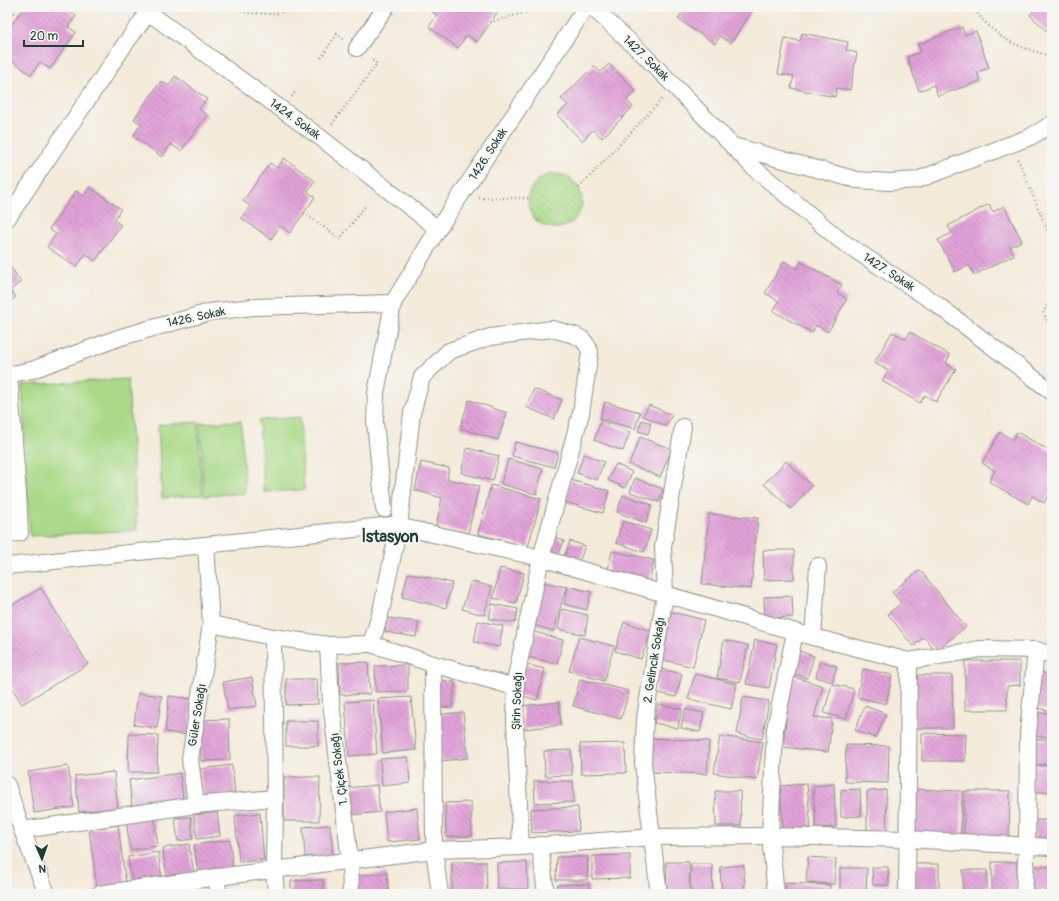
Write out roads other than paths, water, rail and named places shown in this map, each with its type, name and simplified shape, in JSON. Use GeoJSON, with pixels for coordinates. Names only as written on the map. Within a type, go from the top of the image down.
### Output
{"type":"FeatureCollection","features":[{"type":"Feature","properties":{"kind":"street"},"geometry":{"type":"LineString","coordinates":[[357,48],[386,7]]}},
{"type":"Feature","properties":{"kind":"street","name":"1426. Sokak"},"geometry":{"type":"LineString","coordinates":[[384,509],[375,422],[376,393],[393,303],[458,198],[586,7]]}},
{"type":"Feature","properties":{"kind":"street","name":"1427. Sokak"},"geometry":{"type":"LineString","coordinates":[[592,7],[674,86],[754,168],[840,240],[935,303],[1052,392]]}},
{"type":"Feature","properties":{"kind":"street","name":"1424. Sokak"},"geometry":{"type":"LineString","coordinates":[[7,219],[120,50],[144,10],[293,117],[438,229]]}},
{"type":"Feature","properties":{"kind":"street","name":"1427. Sokak"},"geometry":{"type":"LineString","coordinates":[[732,145],[856,180],[890,182],[917,180],[1030,137],[1052,124]]}},
{"type":"Feature","properties":{"kind":"street","name":"1426. Sokak"},"geometry":{"type":"LineString","coordinates":[[8,375],[32,370],[121,337],[210,312],[253,307],[393,303]]}},
{"type":"Feature","properties":{"kind":"street","name":"Şirin Sokağı"},"geometry":{"type":"LineString","coordinates":[[371,644],[381,611],[399,526],[412,413],[422,377],[449,351],[490,337],[552,329],[574,335],[582,339],[590,352],[581,413],[541,558],[516,677],[515,722],[522,847]]}},
{"type":"Feature","properties":{"kind":"street"},"geometry":{"type":"LineString","coordinates":[[7,534],[20,533],[8,375]]}},
{"type":"Feature","properties":{"kind":"street","name":"2. Gelincik Sokağı"},"geometry":{"type":"LineString","coordinates":[[660,894],[643,763],[645,726],[665,594],[663,547],[683,427]]}},
{"type":"Feature","properties":{"kind":"street"},"geometry":{"type":"LineString","coordinates":[[7,566],[393,525],[541,558],[795,632],[909,662],[981,649],[1036,650],[1052,655]]}},
{"type":"Feature","properties":{"kind":"street","name":"Güler Sokağı"},"geometry":{"type":"LineString","coordinates":[[196,805],[190,759],[211,624],[206,545]]}},
{"type":"Feature","properties":{"kind":"street"},"geometry":{"type":"LineString","coordinates":[[813,637],[818,566]]}},
{"type":"Feature","properties":{"kind":"street"},"geometry":{"type":"LineString","coordinates":[[211,624],[273,637],[328,645],[371,644],[433,664],[515,687]]}},
{"type":"Feature","properties":{"kind":"street"},"geometry":{"type":"LineString","coordinates":[[776,894],[770,836],[774,729],[795,632]]}},
{"type":"Feature","properties":{"kind":"street"},"geometry":{"type":"LineString","coordinates":[[273,637],[275,798],[274,870],[276,894]]}},
{"type":"Feature","properties":{"kind":"street","name":"1. Çiçek Sokağı"},"geometry":{"type":"LineString","coordinates":[[328,645],[331,702],[350,861],[351,894]]}},
{"type":"Feature","properties":{"kind":"street"},"geometry":{"type":"LineString","coordinates":[[1024,894],[1027,845],[1028,734],[1036,650]]}},
{"type":"Feature","properties":{"kind":"street"},"geometry":{"type":"LineString","coordinates":[[907,894],[909,662]]}},
{"type":"Feature","properties":{"kind":"street"},"geometry":{"type":"LineString","coordinates":[[433,664],[434,850],[440,894]]}},
{"type":"Feature","properties":{"kind":"street"},"geometry":{"type":"LineString","coordinates":[[7,785],[22,830],[47,894]]}},
{"type":"Feature","properties":{"kind":"street"},"geometry":{"type":"LineString","coordinates":[[22,830],[196,805],[275,798]]}},
{"type":"Feature","properties":{"kind":"street"},"geometry":{"type":"LineString","coordinates":[[99,894],[216,877],[434,850],[522,847],[653,837],[770,836],[907,839],[1052,847]]}},
{"type":"Feature","properties":{"kind":"street"},"geometry":{"type":"LineString","coordinates":[[540,845],[546,894]]}},
{"type":"Feature","properties":{"kind":"street"},"geometry":{"type":"LineString","coordinates":[[216,877],[218,894]]}},
{"type":"Feature","properties":{"kind":"district","name":"İstasyon"},"geometry":{"type":"Point","coordinates":[390,536]}}]}
